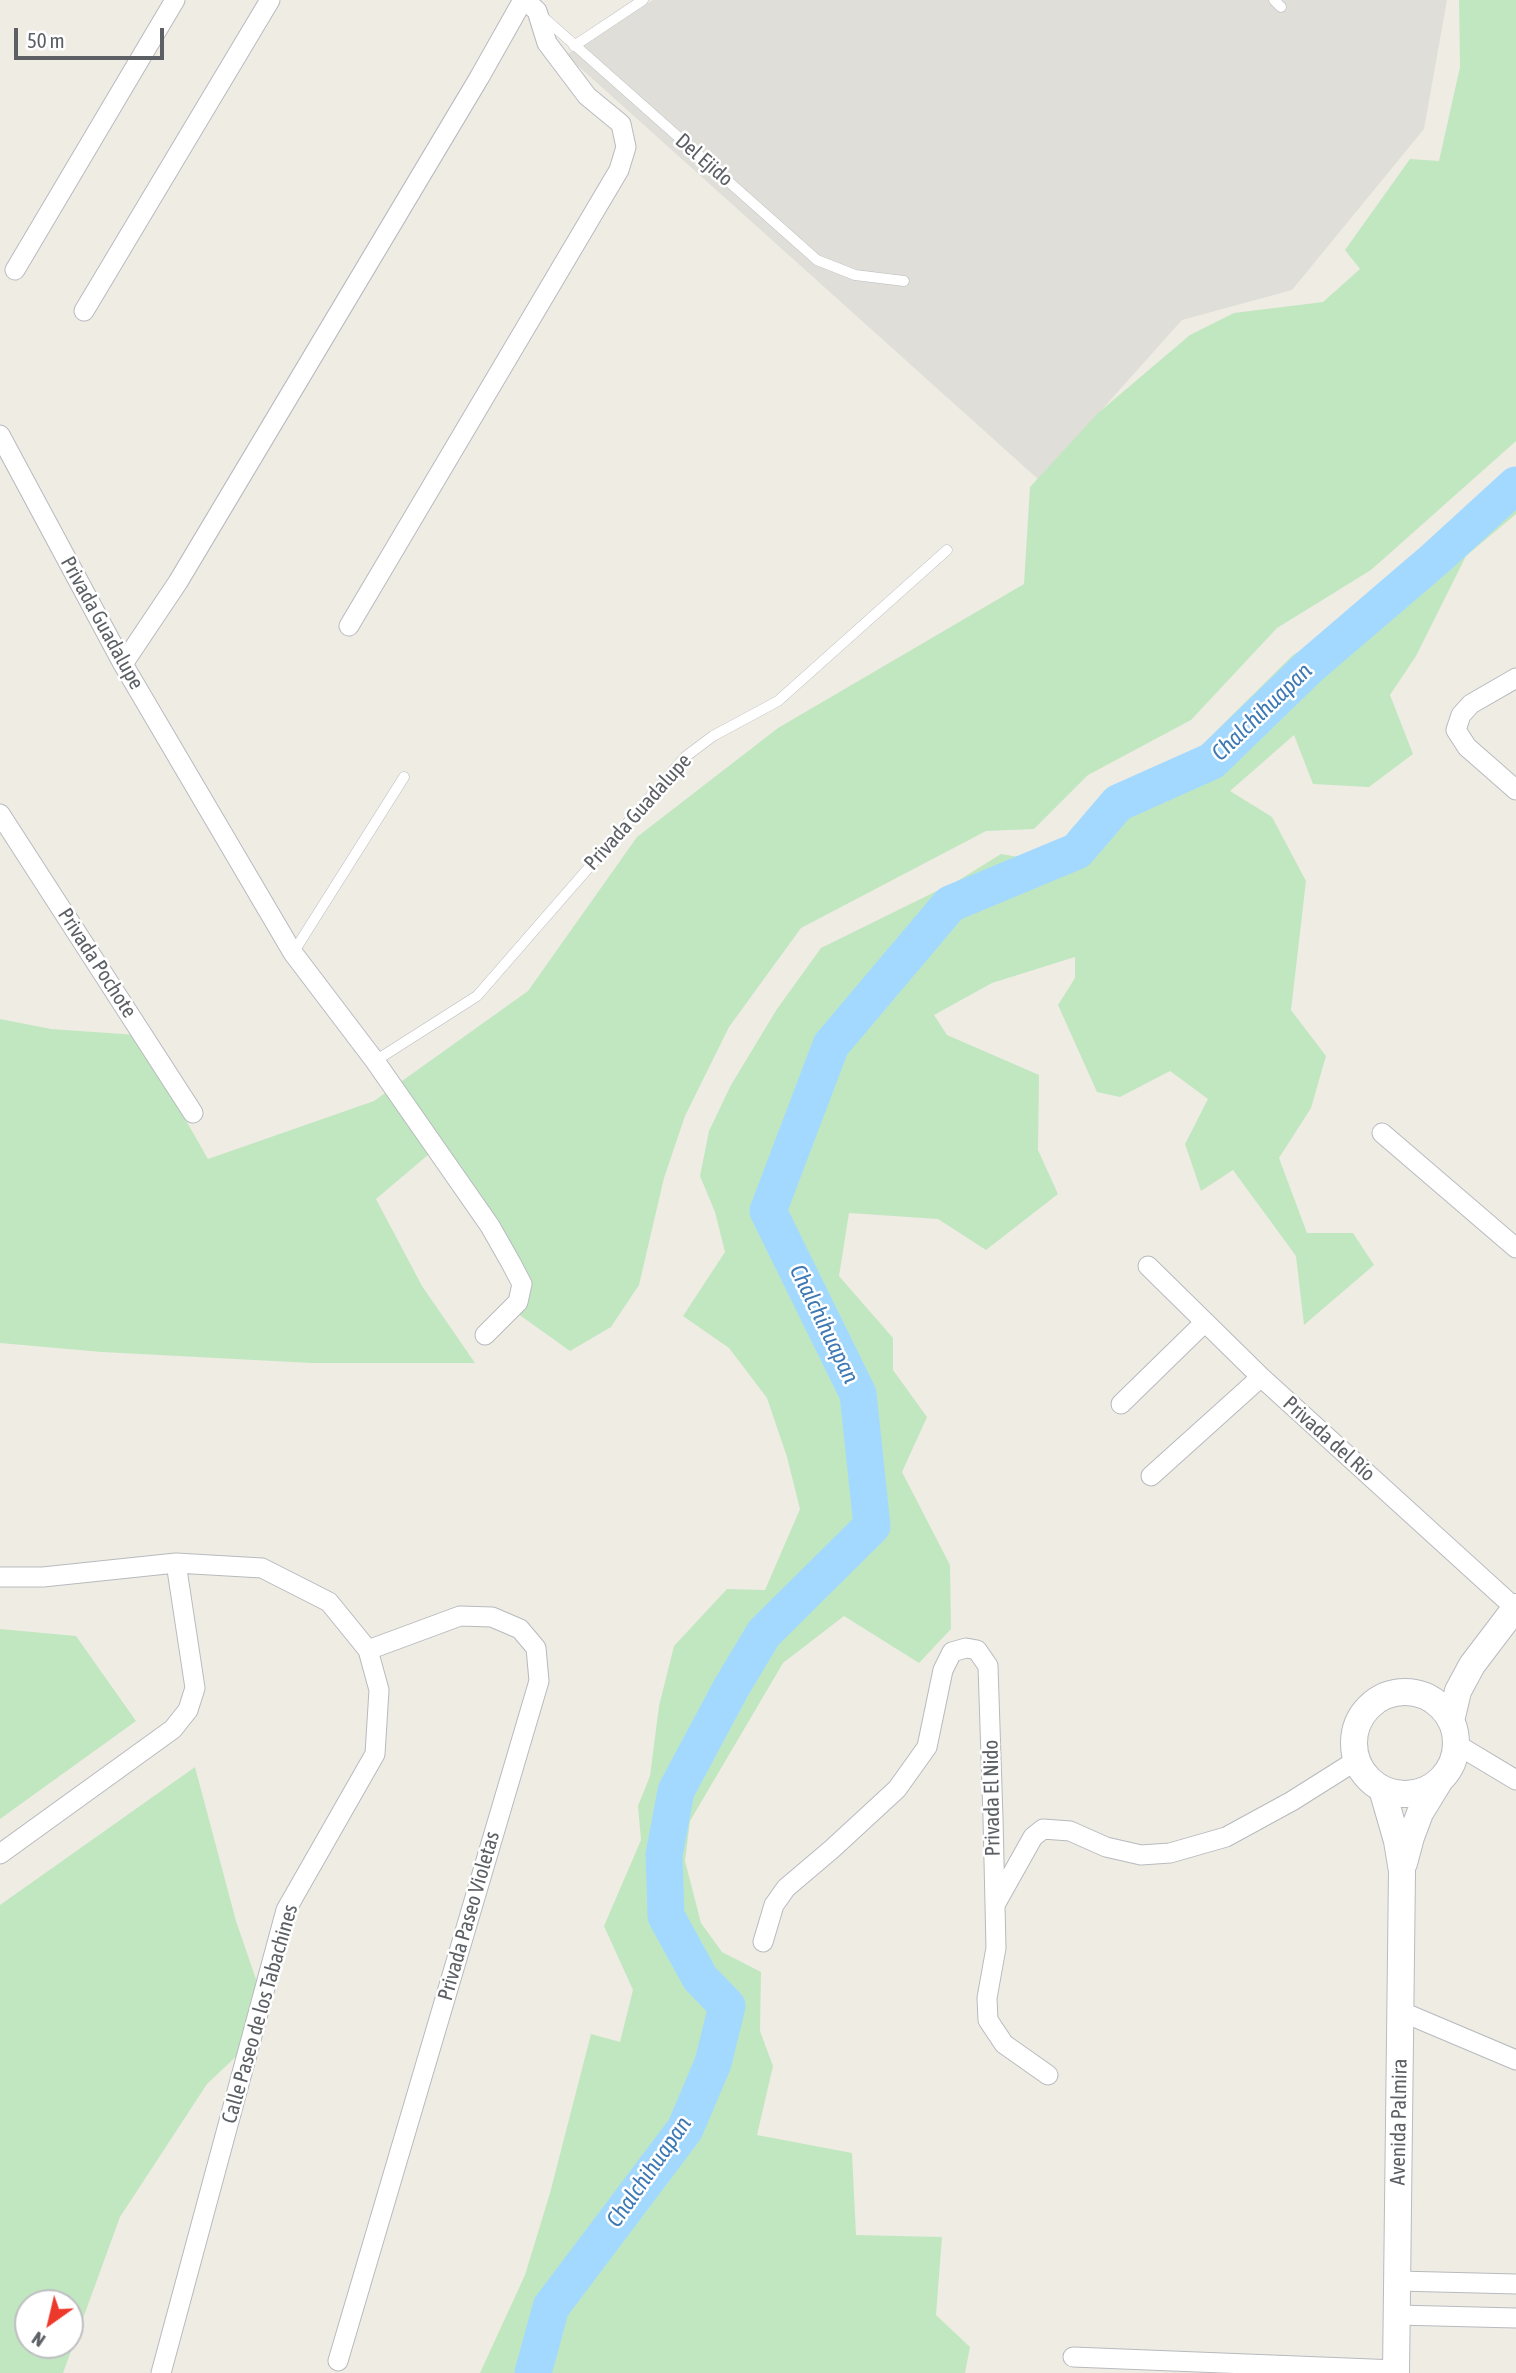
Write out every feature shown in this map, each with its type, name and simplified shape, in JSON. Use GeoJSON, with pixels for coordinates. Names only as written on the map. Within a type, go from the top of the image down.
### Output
{"type":"FeatureCollection","features":[{"type":"Feature","properties":{"kind":"main road"},"geometry":{"type":"LineString","coordinates":[[1472,1665],[1446,1684],[1416,1694],[1392,1694],[1371,1705],[1363,1714],[1354,1737],[1357,1760],[1371,1782],[1396,1794],[1411,1794],[1426,1790],[1448,1772],[1454,1758],[1458,1691],[1472,1665],[1515,1607]]}},
{"type":"Feature","properties":{"kind":"main road"},"geometry":{"type":"LineString","coordinates":[[1416,1694],[1436,1703],[1454,1732]]}},
{"type":"Feature","properties":{"kind":"main road","name":"Avenida Palmira"},"geometry":{"type":"LineString","coordinates":[[1402,1871],[1420,1814],[1439,1782]]}},
{"type":"Feature","properties":{"kind":"main road","name":"Avenida Palmira"},"geometry":{"type":"LineString","coordinates":[[1382,1789],[1397,1841],[1402,1871],[1396,2372]]}},
{"type":"Feature","properties":{"kind":"street"},"geometry":{"type":"LineString","coordinates":[[15,270],[175,0]]}},
{"type":"Feature","properties":{"kind":"street"},"geometry":{"type":"LineString","coordinates":[[84,312],[270,0]]}},
{"type":"Feature","properties":{"kind":"street"},"geometry":{"type":"LineString","coordinates":[[349,626],[619,170],[626,147],[621,124],[587,96],[547,43],[528,4]]}},
{"type":"Feature","properties":{"kind":"street"},"geometry":{"type":"LineString","coordinates":[[123,664],[178,582],[374,251],[528,4]]}},
{"type":"Feature","properties":{"kind":"street","name":"Privada Guadalupe"},"geometry":{"type":"LineString","coordinates":[[0,435],[123,664],[293,953],[375,1061],[490,1226],[522,1284],[518,1301],[485,1335]]}},
{"type":"Feature","properties":{"kind":"street"},"geometry":{"type":"LineString","coordinates":[[1516,678],[1471,704],[1461,715],[1456,730],[1467,747],[1516,790]]}},
{"type":"Feature","properties":{"kind":"street","name":"Privada Pochote"},"geometry":{"type":"LineString","coordinates":[[0,814],[193,1112]]}},
{"type":"Feature","properties":{"kind":"street"},"geometry":{"type":"LineString","coordinates":[[1382,1133],[1516,1248]]}},
{"type":"Feature","properties":{"kind":"street","name":"Privada del Río"},"geometry":{"type":"LineString","coordinates":[[1148,1266],[1261,1377],[1515,1607]]}},
{"type":"Feature","properties":{"kind":"street"},"geometry":{"type":"LineString","coordinates":[[1121,1404],[1205,1322]]}},
{"type":"Feature","properties":{"kind":"street"},"geometry":{"type":"LineString","coordinates":[[1151,1476],[1261,1377]]}},
{"type":"Feature","properties":{"kind":"street"},"geometry":{"type":"LineString","coordinates":[[0,1853],[173,1729],[188,1710],[195,1688],[176,1563]]}},
{"type":"Feature","properties":{"kind":"street","name":"Calle Paseo de los Tabachines"},"geometry":{"type":"LineString","coordinates":[[0,1577],[43,1577],[176,1563],[262,1568],[330,1602],[368,1650],[379,1690],[376,1754],[286,1910],[162,2373]]}},
{"type":"Feature","properties":{"kind":"street","name":"Privada Paseo Violetas"},"geometry":{"type":"LineString","coordinates":[[338,2361],[538,1681],[536,1648],[520,1629],[492,1617],[460,1616],[368,1650]]}},
{"type":"Feature","properties":{"kind":"street","name":"Privada El Nido"},"geometry":{"type":"LineString","coordinates":[[763,1942],[774,1905],[786,1888],[897,1789],[927,1747],[943,1670],[952,1652],[965,1648],[977,1650],[988,1665],[993,1882],[996,1903]]}},
{"type":"Feature","properties":{"kind":"street"},"geometry":{"type":"LineString","coordinates":[[1454,1732],[1516,1780]]}},
{"type":"Feature","properties":{"kind":"street","name":"Privada El Nido"},"geometry":{"type":"LineString","coordinates":[[996,1903],[1033,1837],[1043,1829],[1070,1831],[1106,1847],[1141,1855],[1170,1853],[1226,1837],[1292,1801],[1357,1760]]}},
{"type":"Feature","properties":{"kind":"street"},"geometry":{"type":"LineString","coordinates":[[996,1903],[996,1948],[987,1998],[988,2020],[1004,2044],[1048,2075]]}},
{"type":"Feature","properties":{"kind":"street"},"geometry":{"type":"LineString","coordinates":[[1400,2011],[1516,2060]]}},
{"type":"Feature","properties":{"kind":"street"},"geometry":{"type":"LineString","coordinates":[[1398,2281],[1516,2284]]}},
{"type":"Feature","properties":{"kind":"street"},"geometry":{"type":"LineString","coordinates":[[1397,2315],[1516,2318]]}},
{"type":"Feature","properties":{"kind":"street"},"geometry":{"type":"LineString","coordinates":[[1073,2357],[1396,2372]]}},
{"type":"Feature","properties":{"kind":"lane"},"geometry":{"type":"LineString","coordinates":[[574,47],[643,0]]}},
{"type":"Feature","properties":{"kind":"lane","name":"Del Ejido"},"geometry":{"type":"LineString","coordinates":[[528,4],[817,260],[855,275],[904,281]]}},
{"type":"Feature","properties":{"kind":"lane","name":"Privada Guadalupe"},"geometry":{"type":"LineString","coordinates":[[375,1061],[477,996],[685,757],[713,736],[778,701],[947,550]]}},
{"type":"Feature","properties":{"kind":"lane"},"geometry":{"type":"LineString","coordinates":[[293,953],[404,777]]}},
{"type":"Feature","properties":{"kind":"shaded area"},"geometry":{"type":"Polygon","coordinates":[[[653,0],[1447,0],[1424,129],[1292,290],[1182,320],[1039,480],[566,55],[653,0]]]}},
{"type":"Feature","properties":{"kind":"green space"},"geometry":{"type":"Polygon","coordinates":[[[1459,0],[1516,0],[1516,441],[1371,570],[1277,628],[1191,720],[1088,775],[1034,829],[986,831],[801,928],[729,1027],[685,1116],[664,1178],[639,1285],[611,1327],[570,1351],[507,1306],[522,1269],[435,1149],[376,1199],[422,1286],[475,1363],[311,1363],[102,1352],[0,1343],[0,1019],[51,1029],[137,1035],[208,1159],[374,1101],[528,991],[637,837],[778,728],[1024,584],[1030,487],[1098,413],[1190,335],[1234,313],[1323,302],[1360,269],[1345,250],[1410,159],[1439,161],[1460,67],[1459,0]]]}},
{"type":"Feature","properties":{"kind":"green space"},"geometry":{"type":"Polygon","coordinates":[[[1516,484],[1516,514],[1466,556],[1416,656],[1390,695],[1413,754],[1369,787],[1313,784],[1294,735],[1230,791],[1272,817],[1306,881],[1291,1010],[1326,1056],[1311,1108],[1279,1158],[1307,1233],[1353,1233],[1374,1265],[1304,1325],[1296,1256],[1233,1170],[1201,1191],[1185,1144],[1208,1099],[1170,1071],[1120,1097],[1097,1092],[1058,1005],[1075,978],[1075,957],[992,983],[934,1015],[947,1035],[1039,1075],[1038,1150],[1058,1194],[986,1250],[938,1219],[849,1213],[839,1276],[893,1338],[893,1370],[927,1417],[902,1472],[950,1565],[951,1629],[919,1663],[844,1616],[783,1663],[690,1821],[685,1861],[701,1923],[722,1952],[761,1972],[760,2031],[773,2066],[757,2135],[852,2153],[856,2235],[942,2237],[936,2315],[970,2347],[965,2373],[480,2373],[525,2275],[550,2193],[591,2034],[620,2042],[633,1990],[604,1926],[641,1840],[638,1806],[650,1776],[659,1706],[674,1646],[727,1589],[765,1590],[800,1509],[787,1457],[767,1398],[729,1348],[683,1316],[725,1252],[715,1212],[700,1176],[709,1131],[731,1085],[777,1009],[821,948],[959,880],[1001,854],[1030,859],[1055,853],[1072,828],[1109,792],[1201,746],[1293,655],[1364,613],[1390,588],[1435,559],[1474,513],[1516,484]]]}},
{"type":"Feature","properties":{"kind":"green space"},"geometry":{"type":"Polygon","coordinates":[[[0,1629],[76,1636],[136,1721],[0,1819],[0,1629]]]}},
{"type":"Feature","properties":{"kind":"green space"},"geometry":{"type":"Polygon","coordinates":[[[195,1767],[236,1921],[258,1985],[245,2048],[207,2084],[120,2217],[84,2316],[84,2289],[14,2289],[14,2359],[68,2359],[63,2373],[0,2373],[0,1905],[195,1767]]]}},
{"type":"Feature","properties":{"kind":"waterway","name":"Chalchihuapan"},"geometry":{"type":"LineString","coordinates":[[533,2373],[551,2307],[685,2129],[713,2063],[727,2006],[700,1978],[666,1916],[664,1855],[676,1791],[764,1633],[872,1526],[858,1394],[768,1211],[831,1045],[950,904],[1077,851],[1118,803],[1212,761],[1310,666],[1435,559],[1516,485]]}}]}
